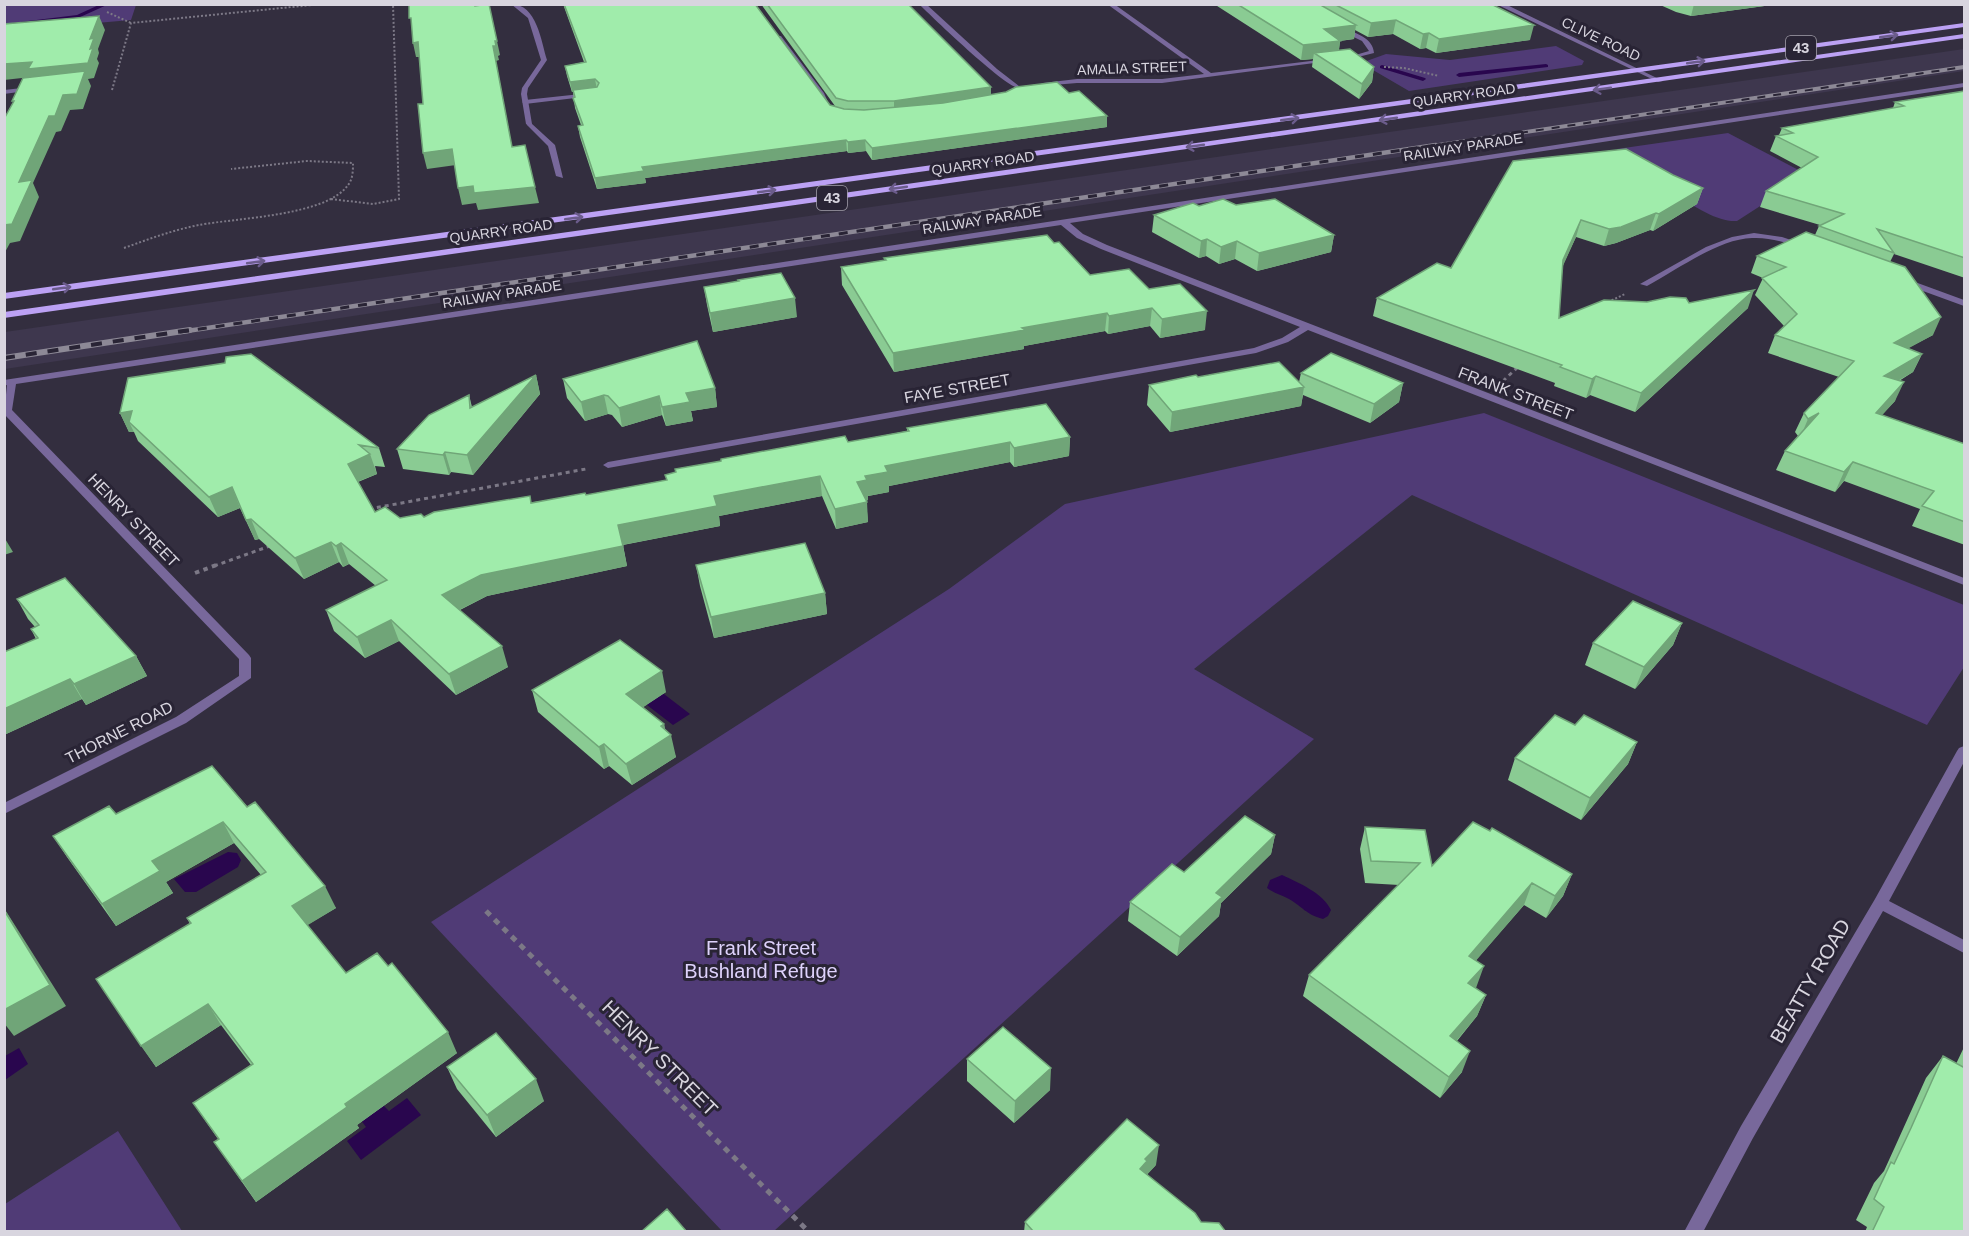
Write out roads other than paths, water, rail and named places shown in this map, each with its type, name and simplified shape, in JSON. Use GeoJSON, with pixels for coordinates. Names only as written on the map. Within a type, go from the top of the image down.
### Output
{"type":"FeatureCollection","features":[{"type":"Feature","properties":{"kind":"main road","name":"QUARRY ROAD"},"geometry":{"type":"LineString","coordinates":[[4,296],[1965,25]]}},
{"type":"Feature","properties":{"kind":"main road","name":"QUARRY ROAD"},"geometry":{"type":"LineString","coordinates":[[4,315],[1965,36]]}},
{"type":"Feature","properties":{"kind":"main road"},"geometry":{"type":"LineString","coordinates":[[1342,112],[1359,123]]}},
{"type":"Feature","properties":{"kind":"street"},"geometry":{"type":"LineString","coordinates":[[514,4],[531,17],[544,60],[525,88],[529,124],[550,145],[560,176]]}},
{"type":"Feature","properties":{"kind":"street"},"geometry":{"type":"LineString","coordinates":[[922,4],[994,70],[1017,87],[1026,86]]}},
{"type":"Feature","properties":{"kind":"street"},"geometry":{"type":"LineString","coordinates":[[1110,4],[1209,75]]}},
{"type":"Feature","properties":{"kind":"street","name":"CLIVE ROAD"},"geometry":{"type":"LineString","coordinates":[[1499,4],[1660,81]]}},
{"type":"Feature","properties":{"kind":"street","name":"AMALIA STREET"},"geometry":{"type":"LineString","coordinates":[[1036,86],[1077,81],[1162,81],[1360,57],[1372,52],[1365,40],[1335,26]]}},
{"type":"Feature","properties":{"kind":"street"},"geometry":{"type":"LineString","coordinates":[[775,31],[821,93],[827,107],[834,113]]}},
{"type":"Feature","properties":{"kind":"street","name":"RAILWAY PARADE"},"geometry":{"type":"LineString","coordinates":[[8,383],[1965,85]]}},
{"type":"Feature","properties":{"kind":"street"},"geometry":{"type":"LineString","coordinates":[[1012,95],[1017,87]]}},
{"type":"Feature","properties":{"kind":"street"},"geometry":{"type":"LineString","coordinates":[[4,92],[43,88]]}},
{"type":"Feature","properties":{"kind":"street"},"geometry":{"type":"LineString","coordinates":[[525,102],[597,94]]}},
{"type":"Feature","properties":{"kind":"street","name":"FRANK STREET"},"geometry":{"type":"LineString","coordinates":[[1063,222],[1080,236],[1104,247],[1486,398],[1965,582]]}},
{"type":"Feature","properties":{"kind":"street"},"geometry":{"type":"LineString","coordinates":[[1644,284],[1725,242],[1746,236],[1766,236],[1809,247]]}},
{"type":"Feature","properties":{"kind":"street"},"geometry":{"type":"LineString","coordinates":[[1898,279],[1965,303]]}},
{"type":"Feature","properties":{"kind":"street","name":"FAYE STREET"},"geometry":{"type":"LineString","coordinates":[[608,465],[1256,350],[1285,340],[1306,327]]}},
{"type":"Feature","properties":{"kind":"street","name":"HENRY STREET"},"geometry":{"type":"LineString","coordinates":[[8,383],[8,411],[244,658],[245,678]]}},
{"type":"Feature","properties":{"kind":"street","name":"THORNE ROAD"},"geometry":{"type":"LineString","coordinates":[[4,809],[181,720],[245,678]]}},
{"type":"Feature","properties":{"kind":"street","name":"BEATTY ROAD"},"geometry":{"type":"LineString","coordinates":[[1693,1232],[1747,1132],[1965,751]]}},
{"type":"Feature","properties":{"kind":"street"},"geometry":{"type":"LineString","coordinates":[[1880,903],[1965,947]]}},
{"type":"Feature","properties":{"kind":"waterway"},"geometry":{"type":"LineString","coordinates":[[4,26],[78,16],[107,4]]}},
{"type":"Feature","properties":{"kind":"waterway"},"geometry":{"type":"LineString","coordinates":[[1459,75],[1546,66]]}},
{"type":"Feature","properties":{"kind":"waterway"},"geometry":{"type":"LineString","coordinates":[[1382,67],[1423,79]]}},
{"type":"Feature","properties":{"kind":"railway"},"geometry":{"type":"LineString","coordinates":[[1425,147],[1964,67]]}},
{"type":"Feature","properties":{"kind":"railway"},"geometry":{"type":"LineString","coordinates":[[180,332],[1436,145]]}},
{"type":"Feature","properties":{"kind":"railway"},"geometry":{"type":"LineString","coordinates":[[4,358],[190,330]]}},
{"type":"Feature","properties":{"kind":"park label","name":"Frank Street Bushland Refuge"},"geometry":{"type":"Point","coordinates":[761,960]}}]}
